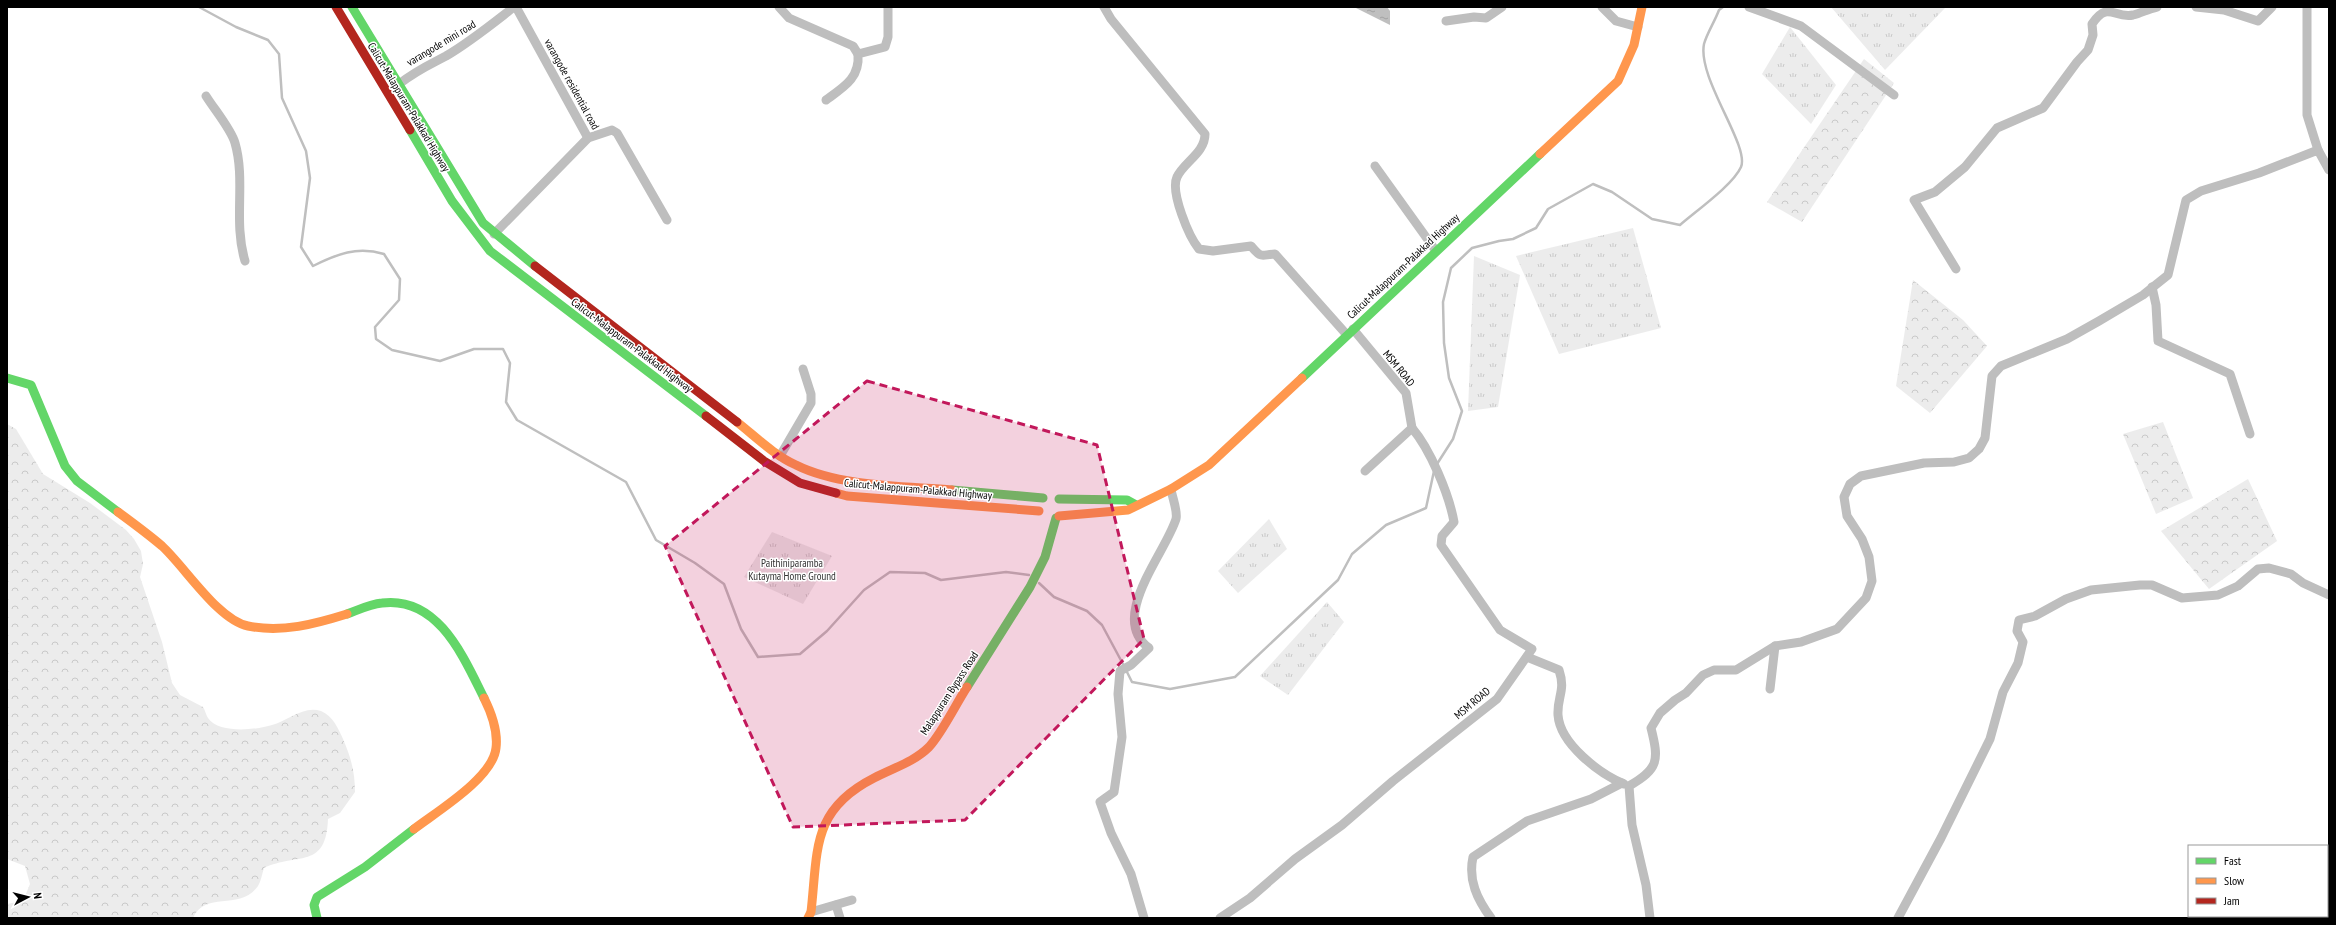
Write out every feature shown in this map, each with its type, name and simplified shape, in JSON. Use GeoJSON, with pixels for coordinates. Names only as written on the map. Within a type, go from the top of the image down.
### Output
{"type":"FeatureCollection","features":[{"type":"Feature","properties":{"kind":"main road","name":"Calicut-Malappuram-Palakkad Highway"},"geometry":{"type":"LineString","coordinates":[[336,7],[452,201],[472,231],[490,251],[764,461],[800,483],[847,496],[1042,518]]}},
{"type":"Feature","properties":{"kind":"main road","name":"Calicut-Malappuram-Palakkad Highway"},"geometry":{"type":"LineString","coordinates":[[352,7],[483,223],[494,234],[780,456],[797,466],[846,482],[1043,498]]}},
{"type":"Feature","properties":{"kind":"main road","name":"Calicut-Malappuram-Palakkad Highway"},"geometry":{"type":"LineString","coordinates":[[1057,517],[1128,510],[1171,489],[1209,465],[1618,81],[1631,56],[1642,7]]}},
{"type":"Feature","properties":{"kind":"main road"},"geometry":{"type":"LineString","coordinates":[[545,294],[555,280]]}},
{"type":"Feature","properties":{"kind":"main road"},"geometry":{"type":"LineString","coordinates":[[7,378],[31,385],[65,466],[77,481],[162,546],[222,612],[248,626],[293,628],[316,624],[380,603],[395,603],[419,608],[437,621],[464,658],[488,704],[495,730],[496,749],[490,764],[479,778],[365,867],[317,898],[314,905],[317,918]]}},
{"type":"Feature","properties":{"kind":"main road"},"geometry":{"type":"LineString","coordinates":[[1045,557],[1042,518],[1039,506],[1043,498],[1051,495],[1059,499],[1127,500],[1136,505]]}},
{"type":"Feature","properties":{"kind":"main road"},"geometry":{"type":"LineString","coordinates":[[1042,518],[1050,519],[1057,517],[1062,508],[1059,499]]}},
{"type":"Feature","properties":{"kind":"main road","name":"Malappuram Bypass Road"},"geometry":{"type":"LineString","coordinates":[[810,915],[819,840],[827,817],[844,796],[873,778],[914,760],[930,746],[1030,587],[1045,557],[1057,517]]}},
{"type":"Feature","properties":{"kind":"street","name":"varangode mini road"},"geometry":{"type":"LineString","coordinates":[[399,84],[418,69],[446,56],[487,29],[515,7]]}},
{"type":"Feature","properties":{"kind":"street","name":"varangode residential road"},"geometry":{"type":"LineString","coordinates":[[494,234],[588,138],[515,7]]}},
{"type":"Feature","properties":{"kind":"street"},"geometry":{"type":"LineString","coordinates":[[779,7],[788,18],[848,43],[853,46],[858,54],[857,72],[848,84],[826,100]]}},
{"type":"Feature","properties":{"kind":"street"},"geometry":{"type":"LineString","coordinates":[[858,54],[885,47],[888,37],[888,7]]}},
{"type":"Feature","properties":{"kind":"street","name":"MSM ROAD"},"geometry":{"type":"LineString","coordinates":[[1104,7],[1111,19],[1205,134],[1205,141],[1177,177],[1175,190],[1190,238],[1199,249],[1213,251],[1251,246],[1259,255],[1264,257],[1275,254],[1406,393],[1412,428],[1423,440],[1451,506],[1454,522],[1442,536],[1442,545],[1500,630],[1532,649],[1497,699],[1393,781],[1342,825],[1294,859],[1250,898],[1220,918]]}},
{"type":"Feature","properties":{"kind":"street"},"geometry":{"type":"LineString","coordinates":[[1446,21],[1474,17],[1486,18],[1502,7]]}},
{"type":"Feature","properties":{"kind":"street"},"geometry":{"type":"LineString","coordinates":[[1602,7],[1616,21],[1638,27]]}},
{"type":"Feature","properties":{"kind":"street"},"geometry":{"type":"LineString","coordinates":[[1956,269],[1914,200],[1935,192],[1965,167],[1997,128],[2043,108],[2077,62],[2088,50],[2093,35],[2092,24],[2098,15],[2107,11],[2132,16],[2157,7]]}},
{"type":"Feature","properties":{"kind":"street"},"geometry":{"type":"LineString","coordinates":[[2196,7],[2224,10],[2258,21],[2272,7]]}},
{"type":"Feature","properties":{"kind":"street"},"geometry":{"type":"LineString","coordinates":[[2306,7],[2307,115],[2318,150],[2329,170]]}},
{"type":"Feature","properties":{"kind":"street"},"geometry":{"type":"LineString","coordinates":[[1750,8],[1801,26],[1894,94]]}},
{"type":"Feature","properties":{"kind":"street"},"geometry":{"type":"LineString","coordinates":[[206,96],[235,142],[239,171],[238,230],[245,261]]}},
{"type":"Feature","properties":{"kind":"street"},"geometry":{"type":"LineString","coordinates":[[588,138],[605,131],[612,130],[617,133],[667,220]]}},
{"type":"Feature","properties":{"kind":"street"},"geometry":{"type":"LineString","coordinates":[[1491,918],[1475,892],[1471,866],[1473,857],[1527,821],[1591,799],[1646,776],[1654,765],[1656,747],[1651,728],[1660,713],[1686,693],[1703,675],[1714,670],[1736,670],[1775,646],[1802,642],[1837,628],[1866,598],[1872,581],[1869,557],[1862,539],[1847,516],[1844,497],[1850,484],[1861,476],[1924,463],[1954,462],[1969,458],[1979,449],[1985,438],[1992,376],[2001,366],[2026,354],[2066,339],[2152,287],[2168,275],[2186,200],[2201,190],[2258,173],[2318,150]]}},
{"type":"Feature","properties":{"kind":"street"},"geometry":{"type":"LineString","coordinates":[[1375,166],[1436,252]]}},
{"type":"Feature","properties":{"kind":"street"},"geometry":{"type":"LineString","coordinates":[[2152,287],[2156,305],[2158,341],[2230,374],[2250,434]]}},
{"type":"Feature","properties":{"kind":"street"},"geometry":{"type":"LineString","coordinates":[[780,456],[812,399],[802,369]]}},
{"type":"Feature","properties":{"kind":"street"},"geometry":{"type":"LineString","coordinates":[[1365,471],[1412,428]]}},
{"type":"Feature","properties":{"kind":"street"},"geometry":{"type":"LineString","coordinates":[[1144,918],[1131,874],[1111,833],[1100,802],[1114,792],[1122,737],[1118,694],[1120,671],[1131,665],[1149,648],[1142,642],[1135,631],[1133,612],[1176,518],[1171,489]]}},
{"type":"Feature","properties":{"kind":"street"},"geometry":{"type":"LineString","coordinates":[[1898,918],[1941,838],[1990,739],[2003,692],[2018,663],[2023,642],[2017,631],[2019,620],[2035,616],[2066,599],[2092,590],[2152,585],[2182,598],[2218,595],[2238,586],[2258,569],[2269,568],[2291,574],[2303,583],[2329,595]]}},
{"type":"Feature","properties":{"kind":"street"},"geometry":{"type":"LineString","coordinates":[[1770,689],[1775,646]]}},
{"type":"Feature","properties":{"kind":"street"},"geometry":{"type":"LineString","coordinates":[[1527,656],[1559,670],[1563,684],[1558,715],[1562,729],[1574,747],[1612,779],[1625,784]]}},
{"type":"Feature","properties":{"kind":"street"},"geometry":{"type":"LineString","coordinates":[[1625,784],[1632,825],[1646,885],[1650,918]]}},
{"type":"Feature","properties":{"kind":"street"},"geometry":{"type":"LineString","coordinates":[[810,915],[852,900]]}},
{"type":"Feature","properties":{"kind":"street"},"geometry":{"type":"LineString","coordinates":[[836,905],[840,918]]}},
{"type":"Feature","properties":{"kind":"highlighted area"},"geometry":{"type":"Polygon","coordinates":[[[867,381],[1097,445],[1144,639],[965,820],[793,827],[665,546],[867,381]]]}},
{"type":"Feature","properties":{"kind":"green space"},"geometry":{"type":"Polygon","coordinates":[[[1831,7],[1946,7],[1885,70],[1831,7]]]}},
{"type":"Feature","properties":{"kind":"green space"},"geometry":{"type":"Polygon","coordinates":[[[1790,27],[1836,85],[1811,124],[1762,74],[1790,27]]]}},
{"type":"Feature","properties":{"kind":"green space"},"geometry":{"type":"Polygon","coordinates":[[[1864,59],[1894,83],[1802,222],[1767,202],[1864,59]]]}},
{"type":"Feature","properties":{"kind":"green space"},"geometry":{"type":"Polygon","coordinates":[[[1633,228],[1661,328],[1559,354],[1516,256],[1633,228]]]}},
{"type":"Feature","properties":{"kind":"green space"},"geometry":{"type":"Polygon","coordinates":[[[1474,256],[1520,275],[1498,407],[1468,411],[1474,256]]]}},
{"type":"Feature","properties":{"kind":"green space"},"geometry":{"type":"Polygon","coordinates":[[[1913,280],[1963,320],[1987,346],[1930,413],[1896,386],[1913,280]]]}},
{"type":"Feature","properties":{"kind":"green space"},"geometry":{"type":"Polygon","coordinates":[[[2163,422],[2193,498],[2156,514],[2123,434],[2163,422]]]}},
{"type":"Feature","properties":{"kind":"green space"},"geometry":{"type":"Polygon","coordinates":[[[7,424],[16,429],[43,474],[90,503],[126,530],[134,539],[141,551],[143,564],[140,577],[162,642],[172,683],[180,695],[203,707],[208,718],[213,723],[220,727],[229,729],[265,727],[308,710],[321,711],[329,716],[335,723],[346,746],[352,765],[355,792],[340,813],[328,819],[326,835],[322,846],[316,853],[308,857],[276,863],[264,868],[258,886],[251,894],[242,898],[215,902],[206,905],[199,910],[193,918],[7,918],[7,904],[23,901],[30,884],[25,866],[7,859],[7,424]]]}},
{"type":"Feature","properties":{"kind":"green space"},"geometry":{"type":"Polygon","coordinates":[[[2248,479],[2277,541],[2209,589],[2161,531],[2248,479]]]}},
{"type":"Feature","properties":{"kind":"green space"},"geometry":{"type":"Polygon","coordinates":[[[1269,519],[1287,549],[1238,593],[1218,571],[1269,519]]]}},
{"type":"Feature","properties":{"kind":"green space","name":"Paithiniparamba Kutayma Home Ground"},"geometry":{"type":"Polygon","coordinates":[[[772,532],[832,556],[803,604],[744,577],[772,532]]]}},
{"type":"Feature","properties":{"kind":"green space"},"geometry":{"type":"Polygon","coordinates":[[[1327,602],[1344,622],[1288,695],[1260,676],[1327,602]]]}},
{"type":"Feature","properties":{"kind":"water"},"geometry":{"type":"Polygon","coordinates":[[[1354,7],[1387,7],[1390,11],[1390,25],[1354,7]]]}},
{"type":"Feature","properties":{"kind":"waterway"},"geometry":{"type":"LineString","coordinates":[[199,7],[236,27],[268,40],[279,54],[282,98],[306,151],[310,178],[301,247],[313,266],[347,252],[365,251],[384,254],[400,279],[399,300],[375,327],[376,339],[392,350],[440,361],[474,349],[503,349],[510,363],[506,402],[517,420],[626,482],[656,540],[695,563],[724,584],[741,629],[758,657],[800,654],[827,631],[864,590],[890,572],[925,573],[941,580],[1006,572],[1029,575]]}},
{"type":"Feature","properties":{"kind":"waterway"},"geometry":{"type":"LineString","coordinates":[[1437,464],[1453,439],[1462,411],[1449,378],[1444,343],[1443,302],[1451,268],[1472,248],[1513,239],[1536,228],[1548,209],[1593,184],[1612,192],[1652,219],[1680,225],[1714,198],[1737,174],[1741,167],[1742,157],[1738,144],[1708,75],[1704,58],[1705,40],[1719,10],[1723,7]]}},
{"type":"Feature","properties":{"kind":"waterway"},"geometry":{"type":"LineString","coordinates":[[1126,670],[1132,682],[1170,689],[1235,677],[1338,580],[1352,554],[1386,525],[1426,508],[1434,471]]}},
{"type":"Feature","properties":{"kind":"waterway"},"geometry":{"type":"LineString","coordinates":[[1039,583],[1054,597],[1087,611],[1102,625],[1124,666]]}},
{"type":"Feature","properties":{"kind":"traffic: fast"},"geometry":{"type":"LineString","coordinates":[[352,7],[483,223],[535,266]]}},
{"type":"Feature","properties":{"kind":"traffic: fast"},"geometry":{"type":"LineString","coordinates":[[410,130],[452,201],[490,251],[706,416]]}},
{"type":"Feature","properties":{"kind":"traffic: fast"},"geometry":{"type":"LineString","coordinates":[[1302,378],[1540,154]]}},
{"type":"Feature","properties":{"kind":"traffic: fast"},"geometry":{"type":"LineString","coordinates":[[7,378],[31,385],[65,466],[77,481],[118,512]]}},
{"type":"Feature","properties":{"kind":"traffic: fast"},"geometry":{"type":"LineString","coordinates":[[952,490],[1043,498]]}},
{"type":"Feature","properties":{"kind":"traffic: fast"},"geometry":{"type":"LineString","coordinates":[[1059,499],[1127,500],[1136,505]]}},
{"type":"Feature","properties":{"kind":"traffic: fast"},"geometry":{"type":"LineString","coordinates":[[967,687],[1030,587],[1045,557],[1056,518]]}},
{"type":"Feature","properties":{"kind":"traffic: fast"},"geometry":{"type":"LineString","coordinates":[[347,614],[382,603],[402,603],[419,609],[433,619],[446,632],[467,664],[484,698]]}},
{"type":"Feature","properties":{"kind":"traffic: fast"},"geometry":{"type":"LineString","coordinates":[[317,918],[314,905],[317,897],[365,867],[414,829]]}},
{"type":"Feature","properties":{"kind":"traffic: slow"},"geometry":{"type":"LineString","coordinates":[[1540,154],[1618,81],[1634,45],[1642,7]]}},
{"type":"Feature","properties":{"kind":"traffic: slow"},"geometry":{"type":"LineString","coordinates":[[1059,516],[1128,510],[1171,489],[1209,465],[1302,378]]}},
{"type":"Feature","properties":{"kind":"traffic: slow"},"geometry":{"type":"LineString","coordinates":[[737,422],[780,456],[813,472],[852,482],[952,490]]}},
{"type":"Feature","properties":{"kind":"traffic: slow"},"geometry":{"type":"LineString","coordinates":[[836,493],[847,496],[1039,511]]}},
{"type":"Feature","properties":{"kind":"traffic: slow"},"geometry":{"type":"LineString","coordinates":[[118,512],[162,546],[202,592],[225,614],[237,622],[248,626],[261,628],[286,628],[311,624],[347,614]]}},
{"type":"Feature","properties":{"kind":"traffic: slow"},"geometry":{"type":"LineString","coordinates":[[808,918],[811,912],[817,851],[828,818],[853,790],[910,761],[929,747],[944,726],[967,687]]}},
{"type":"Feature","properties":{"kind":"traffic: slow"},"geometry":{"type":"LineString","coordinates":[[414,829],[449,804],[475,782],[493,759],[496,748],[496,735],[489,709],[484,698]]}},
{"type":"Feature","properties":{"kind":"traffic: jam"},"geometry":{"type":"LineString","coordinates":[[336,7],[410,130]]}},
{"type":"Feature","properties":{"kind":"traffic: jam"},"geometry":{"type":"LineString","coordinates":[[535,266],[737,422]]}},
{"type":"Feature","properties":{"kind":"traffic: jam"},"geometry":{"type":"LineString","coordinates":[[706,416],[764,461],[800,483],[836,493]]}}]}
